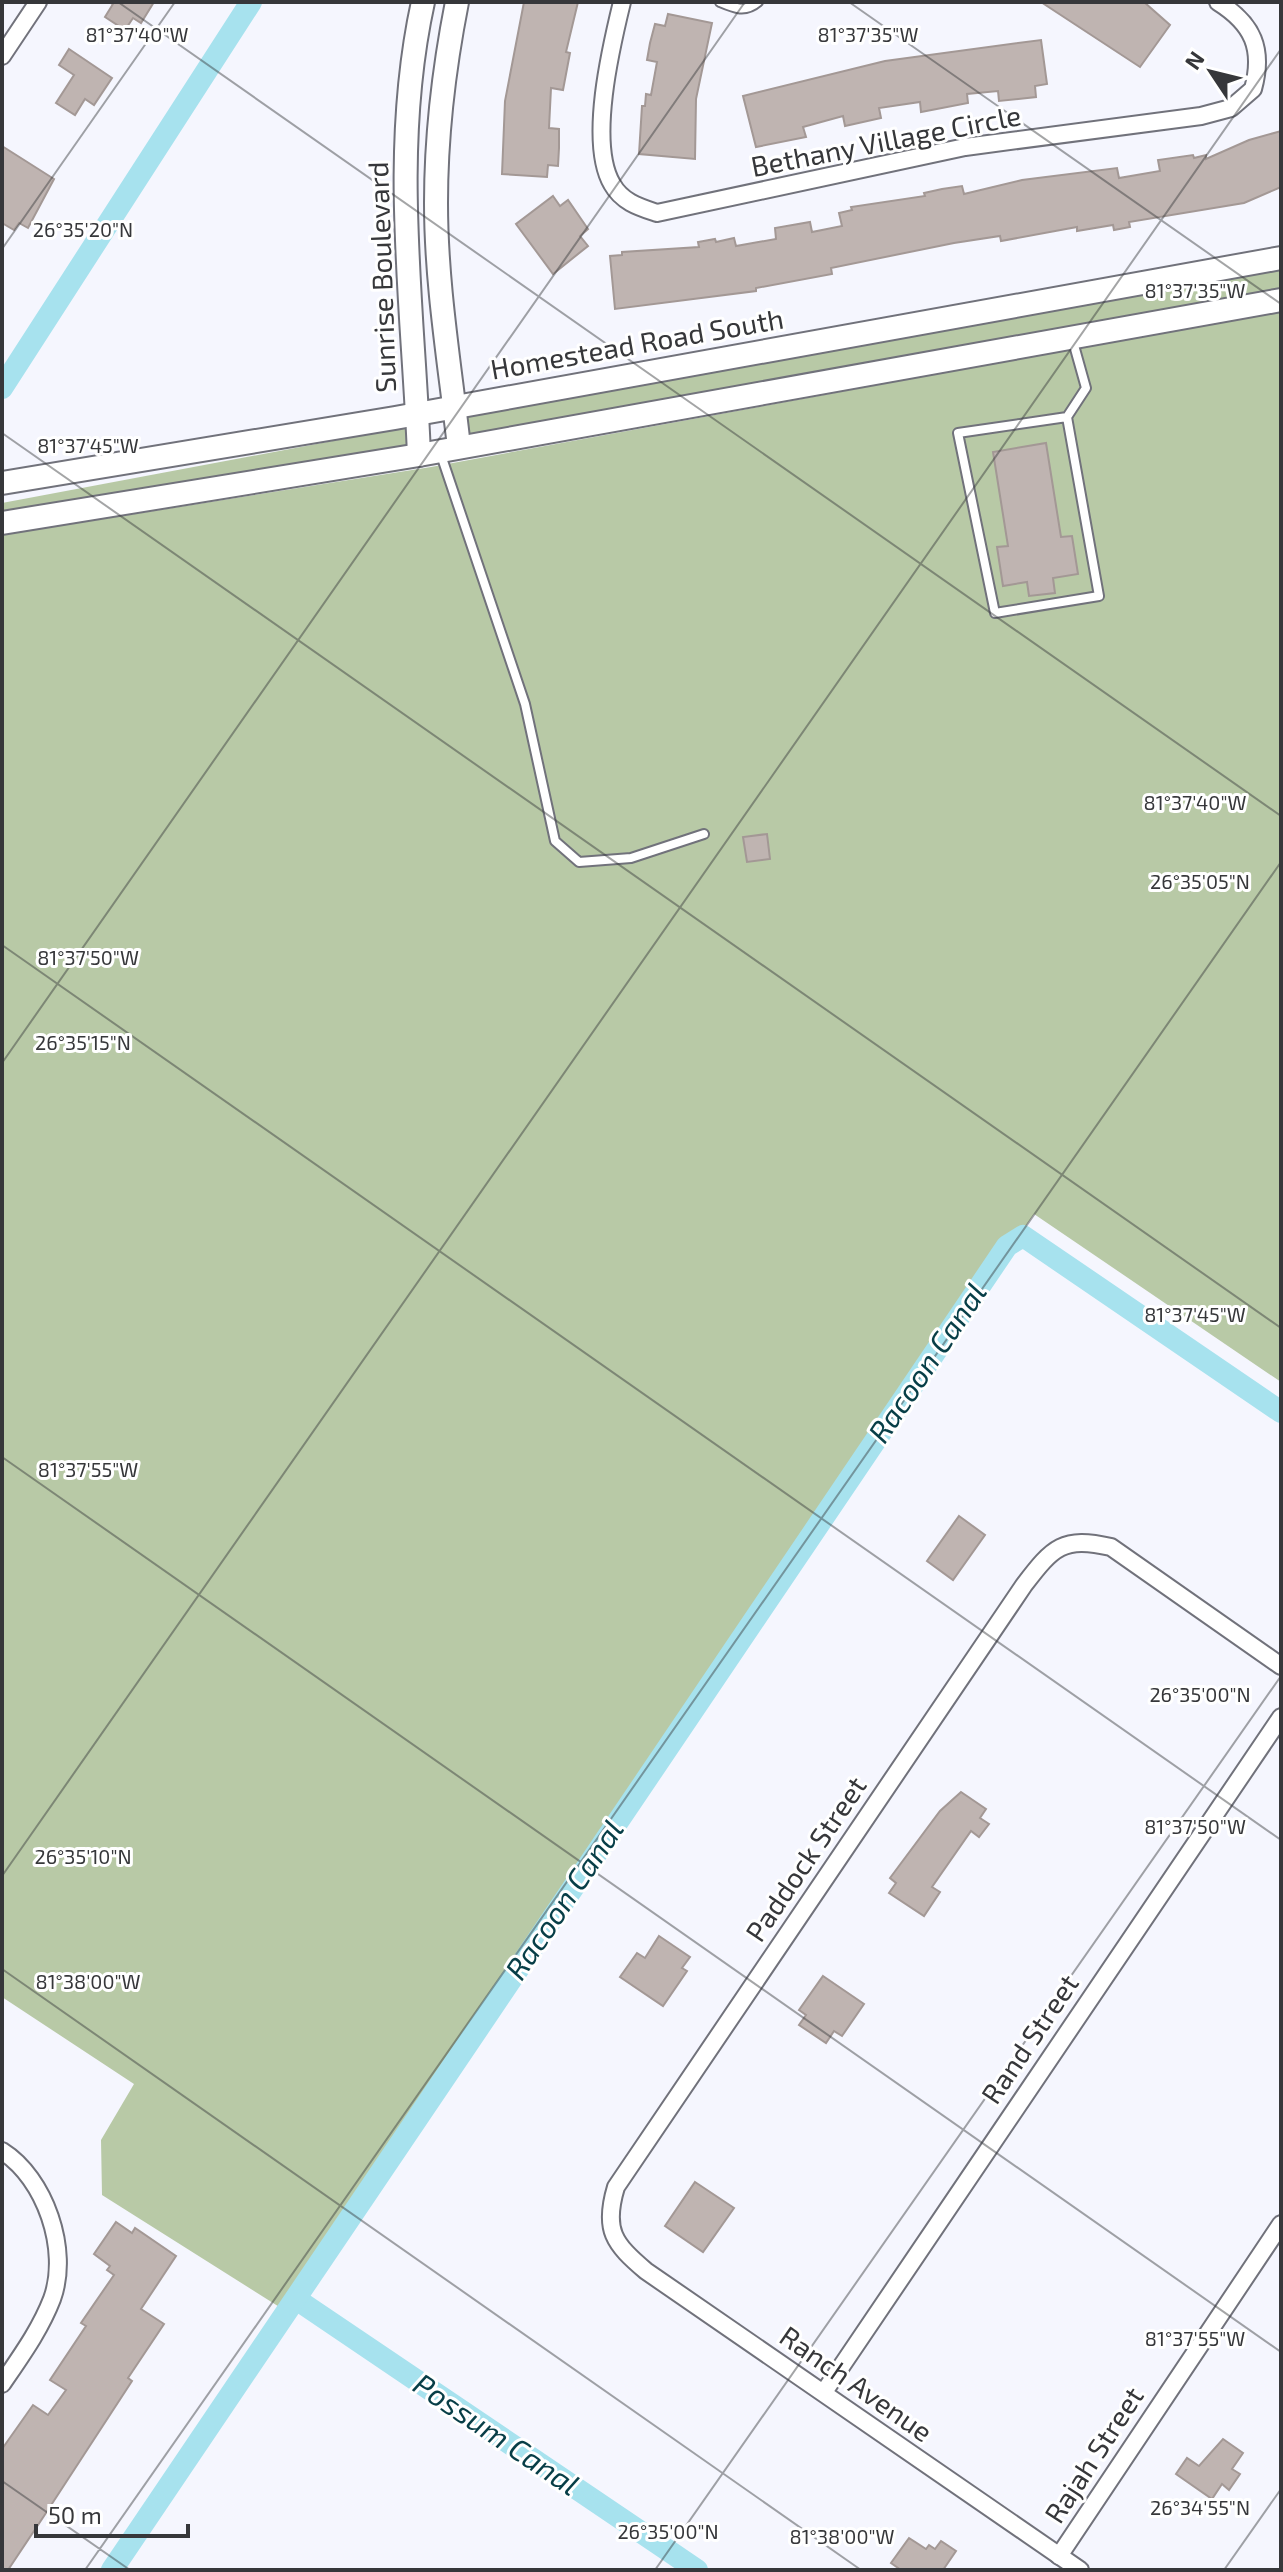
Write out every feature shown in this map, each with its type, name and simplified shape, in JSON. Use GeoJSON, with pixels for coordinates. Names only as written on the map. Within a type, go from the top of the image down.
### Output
{"type":"FeatureCollection","features":[{"type":"Feature","properties":{"kind":"main road","name":"Sunrise Boulevard"},"geometry":{"type":"LineString","coordinates":[[423,2],[416,34],[405,166],[406,272],[417,414],[439,451]]}},
{"type":"Feature","properties":{"kind":"main road","name":"Sunrise Boulevard"},"geometry":{"type":"LineString","coordinates":[[439,451],[455,407],[439,275],[436,203],[441,112],[457,2]]}},
{"type":"Feature","properties":{"kind":"main road","name":"Homestead Road South"},"geometry":{"type":"LineString","coordinates":[[2,483],[417,414],[1281,258]]}},
{"type":"Feature","properties":{"kind":"main road"},"geometry":{"type":"LineString","coordinates":[[2,523],[439,451],[1281,300]]}},
{"type":"Feature","properties":{"kind":"street"},"geometry":{"type":"LineString","coordinates":[[2,56],[38,2]]}},
{"type":"Feature","properties":{"kind":"street","name":"Bethany Village Circle"},"geometry":{"type":"LineString","coordinates":[[622,2],[604,109],[602,158],[612,185],[632,205],[657,213],[965,147],[1135,126],[1231,108],[1253,89],[1258,53],[1247,24],[1218,2]]}},
{"type":"Feature","properties":{"kind":"street","name":"Paddock Street"},"geometry":{"type":"LineString","coordinates":[[611,2232],[609,2209],[616,2187],[1024,1585],[1059,1546],[1081,1540],[1111,1547],[1281,1666]]}},
{"type":"Feature","properties":{"kind":"street","name":"Rand Street"},"geometry":{"type":"LineString","coordinates":[[824,2392],[1281,1717]]}},
{"type":"Feature","properties":{"kind":"street"},"geometry":{"type":"LineString","coordinates":[[2,2151],[17,2161],[48,2204],[56,2267],[54,2295],[38,2331],[2,2384]]}},
{"type":"Feature","properties":{"kind":"street","name":"Rajah Street"},"geometry":{"type":"LineString","coordinates":[[1059,2556],[1281,2224]]}},
{"type":"Feature","properties":{"kind":"street","name":"Ranch Avenue"},"geometry":{"type":"LineString","coordinates":[[611,2232],[626,2254],[646,2271],[1080,2570]]}},
{"type":"Feature","properties":{"kind":"lane"},"geometry":{"type":"LineString","coordinates":[[720,2],[738,9],[749,9],[758,2]]}},
{"type":"Feature","properties":{"kind":"lane"},"geometry":{"type":"LineString","coordinates":[[1067,417],[958,433],[995,613],[1099,596],[1067,417],[1086,388],[1072,337]]}},
{"type":"Feature","properties":{"kind":"lane"},"geometry":{"type":"LineString","coordinates":[[439,451],[525,704],[555,841],[579,862],[631,858],[704,834]]}},
{"type":"Feature","properties":{"kind":"green space"},"geometry":{"type":"Polygon","coordinates":[[[1281,270],[1281,288],[469,434],[467,416],[1281,270]]]}},
{"type":"Feature","properties":{"kind":"green space"},"geometry":{"type":"Polygon","coordinates":[[[1281,311],[1281,1382],[1034,1214],[281,2308],[102,2195],[101,2140],[134,2084],[2,1997],[2,535],[431,467],[1281,311]]]}},
{"type":"Feature","properties":{"kind":"green space"},"geometry":{"type":"Polygon","coordinates":[[[407,427],[407,445],[2,512],[2,503],[407,427]]]}},
{"type":"Feature","properties":{"kind":"building"},"geometry":{"type":"Polygon","coordinates":[[[109,2],[154,2],[141,23],[133,18],[125,30],[105,17],[113,4],[109,2]]]}},
{"type":"Feature","properties":{"kind":"building"},"geometry":{"type":"Polygon","coordinates":[[[524,2],[578,2],[566,52],[570,53],[563,90],[551,88],[549,128],[559,129],[559,148],[558,166],[548,165],[547,177],[502,174],[505,101],[524,2]]]}},
{"type":"Feature","properties":{"kind":"building"},"geometry":{"type":"Polygon","coordinates":[[[1041,2],[1144,2],[1170,25],[1140,67],[1041,2]]]}},
{"type":"Feature","properties":{"kind":"building"},"geometry":{"type":"Polygon","coordinates":[[[668,14],[712,23],[696,99],[695,159],[639,154],[642,106],[645,106],[646,94],[651,95],[657,62],[647,60],[650,43],[655,24],[665,26],[668,14]]]}},
{"type":"Feature","properties":{"kind":"building"},"geometry":{"type":"Polygon","coordinates":[[[1041,40],[1047,84],[1035,86],[1036,97],[999,101],[998,91],[967,94],[968,103],[921,112],[920,102],[879,108],[881,118],[845,126],[843,116],[803,127],[806,137],[756,147],[743,96],[885,61],[1041,40]]]}},
{"type":"Feature","properties":{"kind":"building"},"geometry":{"type":"Polygon","coordinates":[[[69,49],[112,78],[94,105],[85,99],[75,115],[56,103],[74,75],[59,65],[69,49]]]}},
{"type":"Feature","properties":{"kind":"building"},"geometry":{"type":"Polygon","coordinates":[[[1281,131],[1281,187],[1244,203],[1129,222],[1130,227],[1114,230],[1113,225],[1077,231],[1077,227],[1001,241],[1000,236],[954,243],[831,268],[832,274],[756,288],[756,291],[615,309],[610,256],[622,255],[622,252],[699,247],[698,242],[734,238],[736,246],[776,239],[775,228],[810,222],[812,232],[842,226],[839,213],[852,210],[851,207],[925,196],[924,193],[942,189],[962,186],[964,194],[1022,180],[1117,168],[1119,178],[1160,171],[1158,160],[1193,155],[1194,158],[1206,155],[1206,159],[1249,140],[1281,131]]]}},
{"type":"Feature","properties":{"kind":"building"},"geometry":{"type":"Polygon","coordinates":[[[2,146],[54,179],[28,228],[19,223],[14,230],[2,223],[2,146]]]}},
{"type":"Feature","properties":{"kind":"building"},"geometry":{"type":"Polygon","coordinates":[[[553,196],[560,206],[568,200],[588,229],[580,236],[588,246],[553,274],[516,224],[553,196]]]}},
{"type":"Feature","properties":{"kind":"building"},"geometry":{"type":"Polygon","coordinates":[[[1046,443],[1061,537],[1072,536],[1078,574],[1053,578],[1055,593],[1029,596],[1027,582],[1003,586],[997,547],[1008,546],[993,452],[1046,443]]]}},
{"type":"Feature","properties":{"kind":"building"},"geometry":{"type":"Polygon","coordinates":[[[767,834],[770,859],[747,862],[743,837],[767,834]]]}},
{"type":"Feature","properties":{"kind":"building"},"geometry":{"type":"Polygon","coordinates":[[[959,1516],[985,1535],[953,1580],[927,1561],[959,1516]]]}},
{"type":"Feature","properties":{"kind":"building"},"geometry":{"type":"Polygon","coordinates":[[[961,1792],[986,1809],[980,1818],[989,1824],[979,1837],[971,1831],[932,1887],[940,1892],[924,1916],[889,1893],[896,1883],[890,1878],[940,1811],[961,1792]]]}},
{"type":"Feature","properties":{"kind":"building"},"geometry":{"type":"Polygon","coordinates":[[[659,1936],[690,1957],[682,1968],[687,1971],[663,2006],[620,1977],[637,1953],[645,1958],[659,1936]]]}},
{"type":"Feature","properties":{"kind":"building"},"geometry":{"type":"Polygon","coordinates":[[[823,1976],[864,2004],[842,2036],[834,2031],[826,2043],[799,2025],[806,2015],[799,2010],[823,1976]]]}},
{"type":"Feature","properties":{"kind":"building"},"geometry":{"type":"Polygon","coordinates":[[[695,2182],[734,2208],[703,2252],[665,2226],[695,2182]]]}},
{"type":"Feature","properties":{"kind":"building"},"geometry":{"type":"Polygon","coordinates":[[[116,2222],[132,2233],[135,2228],[176,2256],[141,2309],[164,2324],[128,2378],[132,2381],[44,2516],[8,2570],[2,2570],[2,2449],[33,2405],[48,2415],[66,2390],[50,2380],[86,2326],[81,2323],[114,2275],[107,2270],[110,2266],[94,2254],[116,2222]]]}},
{"type":"Feature","properties":{"kind":"building"},"geometry":{"type":"Polygon","coordinates":[[[1223,2439],[1243,2453],[1232,2469],[1240,2474],[1229,2490],[1222,2484],[1212,2499],[1176,2474],[1187,2458],[1199,2466],[1223,2439]]]}},
{"type":"Feature","properties":{"kind":"building"},"geometry":{"type":"Polygon","coordinates":[[[909,2538],[926,2549],[929,2545],[935,2549],[941,2541],[956,2551],[943,2570],[901,2570],[891,2563],[909,2538]]]}},
{"type":"Feature","properties":{"kind":"waterway"},"geometry":{"type":"LineString","coordinates":[[2,388],[251,2]]}},
{"type":"Feature","properties":{"kind":"waterway","name":"Racoon Canal"},"geometry":{"type":"LineString","coordinates":[[112,2570],[1007,1246],[1023,1236],[1281,1412]]}},
{"type":"Feature","properties":{"kind":"waterway","name":"Possum Canal"},"geometry":{"type":"LineString","coordinates":[[296,2299],[697,2570]]}}]}
